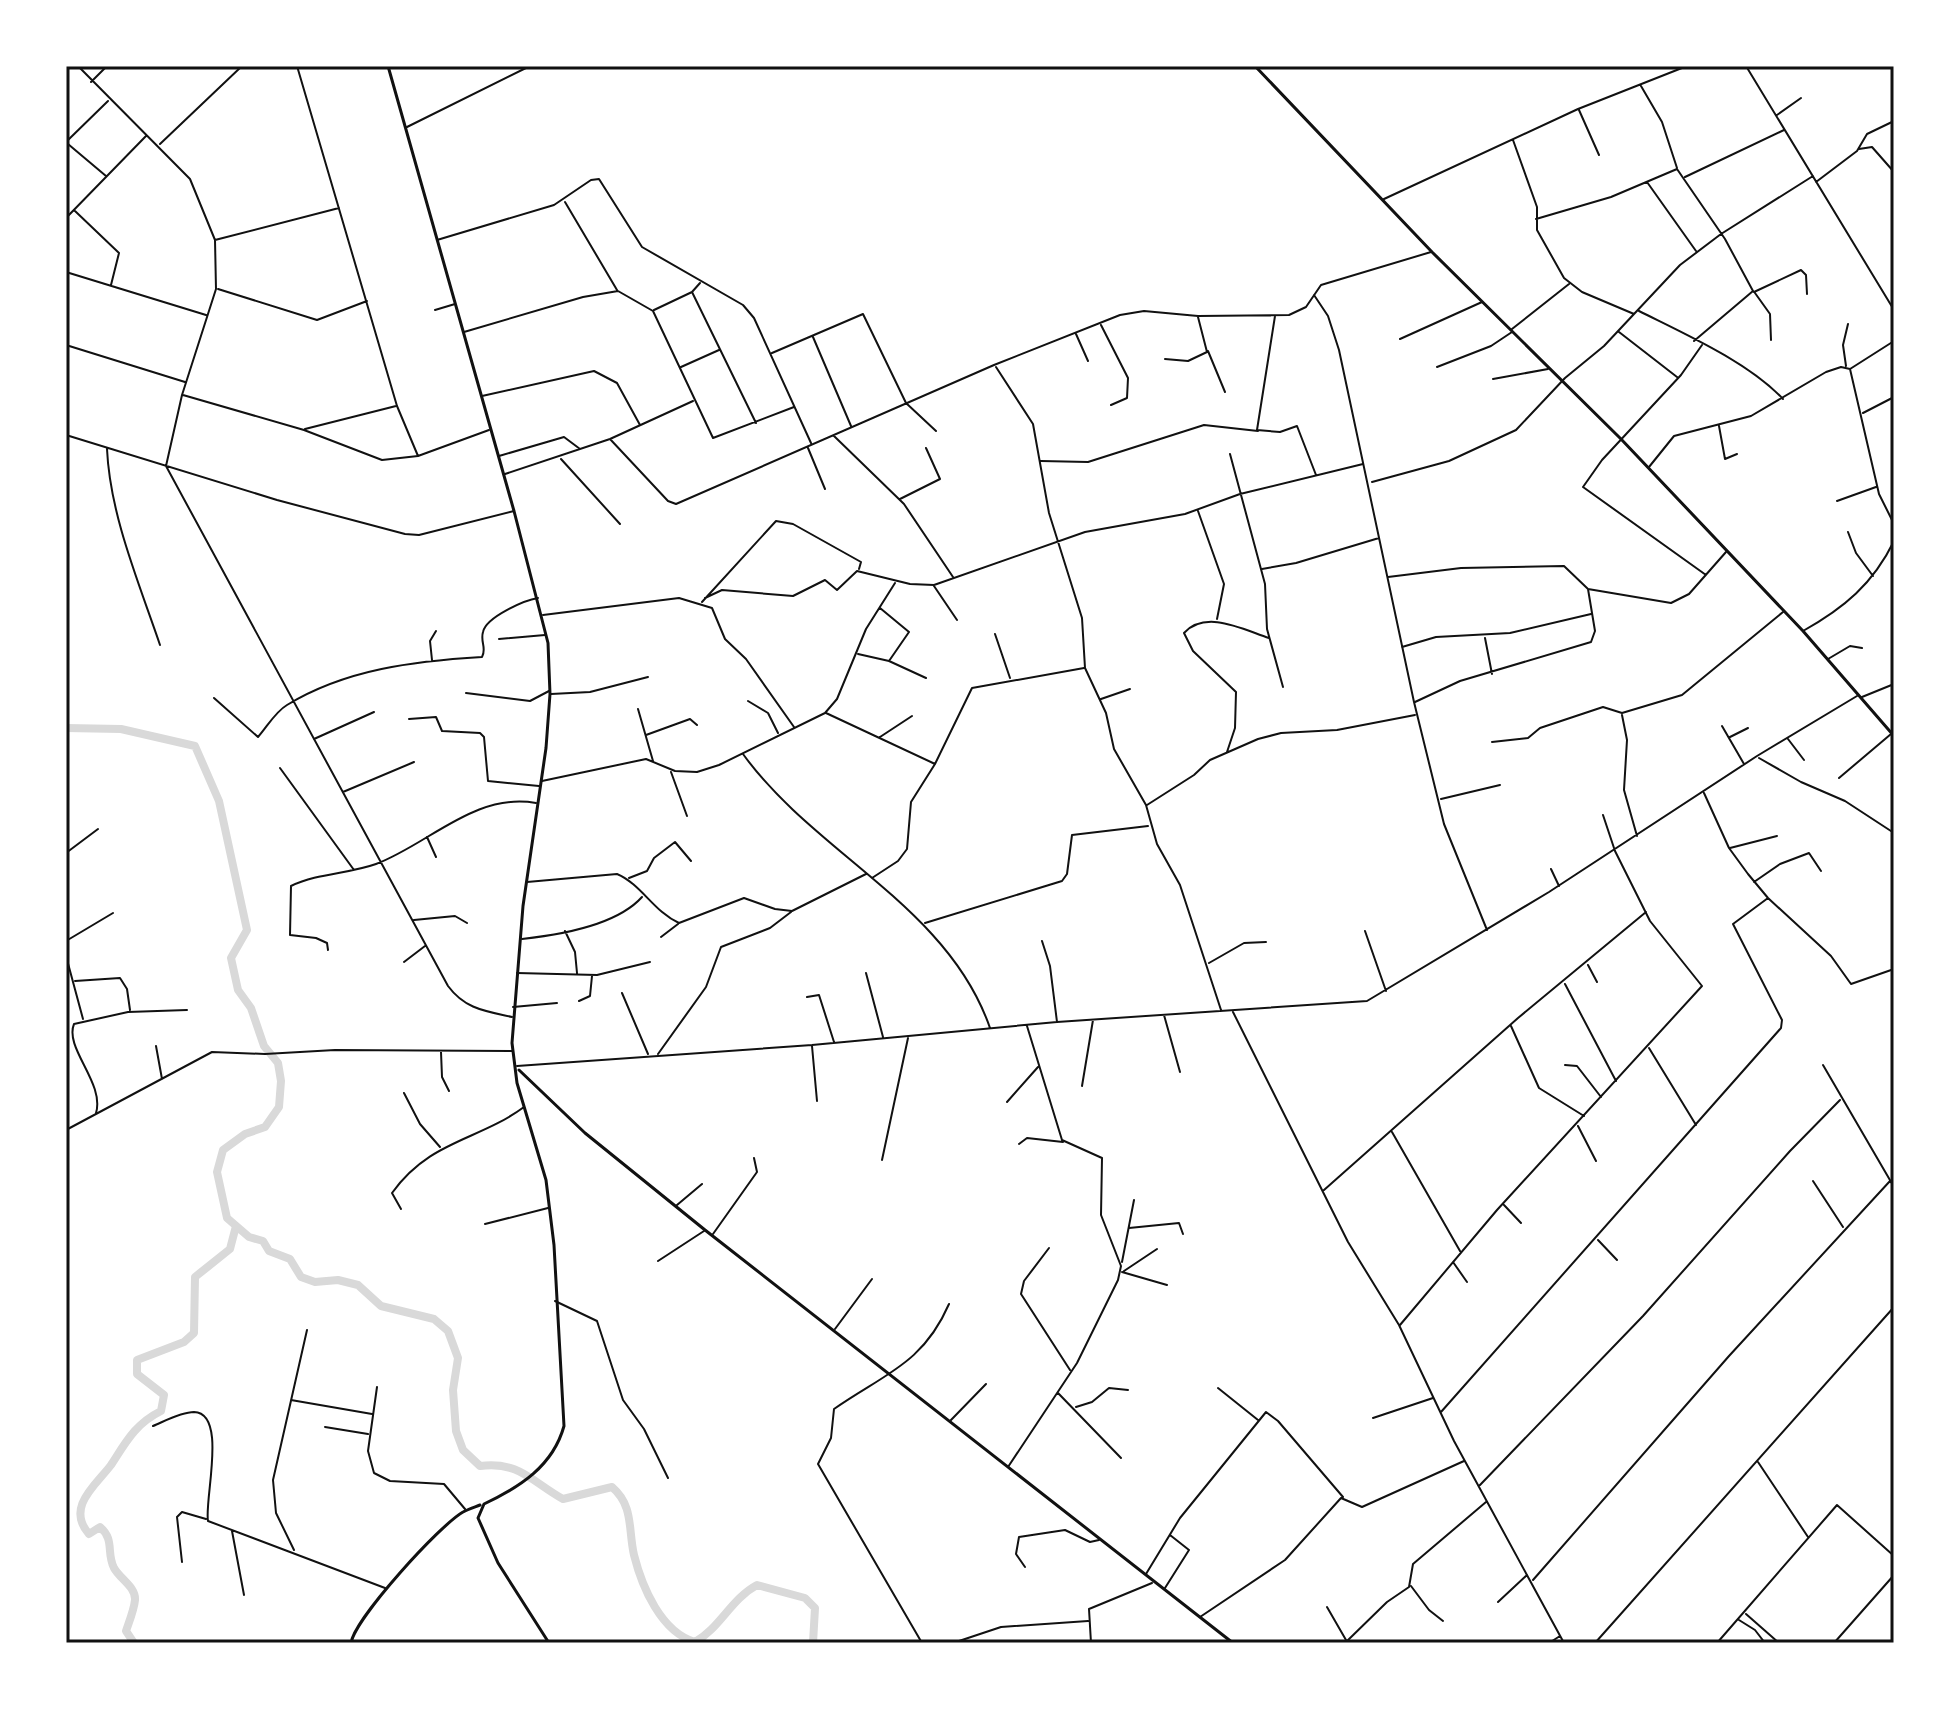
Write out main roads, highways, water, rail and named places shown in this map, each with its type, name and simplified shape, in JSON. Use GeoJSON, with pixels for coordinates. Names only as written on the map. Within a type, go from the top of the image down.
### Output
{"type":"FeatureCollection","features":[{"type":"Feature","properties":{"kind":"waterway"},"geometry":{"type":"LineString","coordinates":[[66,728],[121,729],[195,746],[219,801],[247,930],[231,958],[238,990],[251,1008],[264,1046],[278,1063],[281,1081],[279,1107],[265,1127],[245,1134],[223,1150],[217,1172],[227,1218],[249,1237],[263,1241],[269,1251],[290,1259],[301,1277],[315,1282],[338,1280],[358,1285],[381,1306],[434,1319],[448,1331],[458,1358],[453,1390],[456,1431],[463,1450],[480,1466],[515,1469],[563,1499],[612,1487],[627,1510],[634,1555],[648,1594],[663,1619],[683,1637],[695,1642],[704,1636],[740,1598],[757,1585],[805,1598],[815,1608],[813,1643]]}},
{"type":"Feature","properties":{"kind":"waterway"},"geometry":{"type":"LineString","coordinates":[[134,1643],[126,1631],[135,1595],[114,1568],[105,1532],[100,1527],[89,1534],[82,1524],[82,1505],[132,1434],[161,1411],[164,1395],[137,1374],[137,1360],[184,1342],[194,1333],[195,1277],[230,1249],[236,1226]]}}]}
